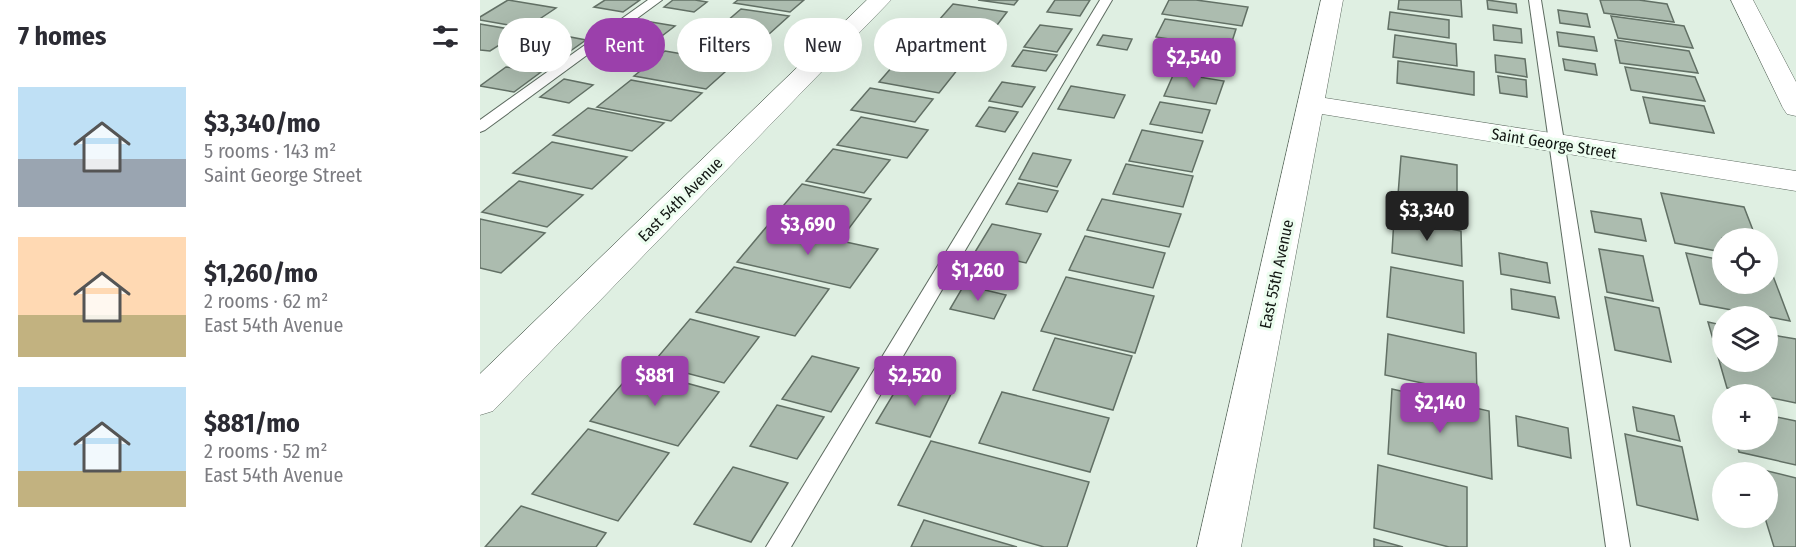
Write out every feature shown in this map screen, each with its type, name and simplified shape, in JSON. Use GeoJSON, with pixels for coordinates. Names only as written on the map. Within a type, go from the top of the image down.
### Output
{"type":"FeatureCollection","features":[{"type":"Feature","properties":{"kind":"street","name":"East 54th Avenue"},"geometry":{"type":"LineString","coordinates":[[480,399],[880,0]]}},
{"type":"Feature","properties":{"kind":"street","name":"East 55th Avenue"},"geometry":{"type":"LineString","coordinates":[[1219,547],[1332,0]]}},
{"type":"Feature","properties":{"kind":"street"},"geometry":{"type":"LineString","coordinates":[[1742,0],[1796,108]]}},
{"type":"Feature","properties":{"kind":"street","name":"Saint George Street"},"geometry":{"type":"LineString","coordinates":[[1312,104],[1796,181]]}},
{"type":"Feature","properties":{"kind":"lane"},"geometry":{"type":"LineString","coordinates":[[480,127],[656,0]]}},
{"type":"Feature","properties":{"kind":"lane"},"geometry":{"type":"LineString","coordinates":[[778,547],[1106,0]]}},
{"type":"Feature","properties":{"kind":"lane"},"geometry":{"type":"LineString","coordinates":[[1535,0],[1618,547]]}},
{"type":"Feature","properties":{"kind":"building"},"geometry":{"type":"Polygon","coordinates":[[[508,0],[556,8],[541,18],[498,18],[498,23],[480,20],[480,17],[508,0]]]}},
{"type":"Feature","properties":{"kind":"building"},"geometry":{"type":"Polygon","coordinates":[[[605,0],[640,0],[623,12],[594,7],[605,0]]]}},
{"type":"Feature","properties":{"kind":"building"},"geometry":{"type":"Polygon","coordinates":[[[673,0],[707,2],[694,12],[664,7],[673,0]]]}},
{"type":"Feature","properties":{"kind":"building"},"geometry":{"type":"Polygon","coordinates":[[[738,0],[804,0],[790,12],[734,3],[738,0]]]}},
{"type":"Feature","properties":{"kind":"building"},"geometry":{"type":"Polygon","coordinates":[[[978,0],[1018,0],[1014,5],[978,0]]]}},
{"type":"Feature","properties":{"kind":"building"},"geometry":{"type":"Polygon","coordinates":[[[1055,0],[1090,0],[1080,16],[1047,12],[1055,0]]]}},
{"type":"Feature","properties":{"kind":"building"},"geometry":{"type":"Polygon","coordinates":[[[1169,0],[1196,0],[1248,7],[1242,26],[1162,14],[1169,0]]]}},
{"type":"Feature","properties":{"kind":"building"},"geometry":{"type":"Polygon","coordinates":[[[1399,0],[1461,0],[1462,17],[1398,9],[1399,0]]]}},
{"type":"Feature","properties":{"kind":"building"},"geometry":{"type":"Polygon","coordinates":[[[1487,0],[1516,4],[1517,13],[1488,9],[1487,0]]]}},
{"type":"Feature","properties":{"kind":"building"},"geometry":{"type":"Polygon","coordinates":[[[1600,0],[1639,0],[1667,4],[1674,22],[1604,13],[1600,0]]]}},
{"type":"Feature","properties":{"kind":"building"},"geometry":{"type":"Polygon","coordinates":[[[953,4],[1007,12],[1002,18],[941,18],[953,4]]]}},
{"type":"Feature","properties":{"kind":"building"},"geometry":{"type":"Polygon","coordinates":[[[741,9],[789,16],[784,18],[772,31],[772,18],[731,18],[741,9]]]}},
{"type":"Feature","properties":{"kind":"building"},"geometry":{"type":"Polygon","coordinates":[[[1558,10],[1587,14],[1590,27],[1560,23],[1558,10]]]}},
{"type":"Feature","properties":{"kind":"building"},"geometry":{"type":"Polygon","coordinates":[[[1390,12],[1449,20],[1449,38],[1388,29],[1390,12]]]}},
{"type":"Feature","properties":{"kind":"building"},"geometry":{"type":"Polygon","coordinates":[[[1611,16],[1684,26],[1693,48],[1618,38],[1611,16]]]}},
{"type":"Feature","properties":{"kind":"building"},"geometry":{"type":"Polygon","coordinates":[[[1165,19],[1236,29],[1230,48],[1156,37],[1165,19]]]}},
{"type":"Feature","properties":{"kind":"building"},"geometry":{"type":"Polygon","coordinates":[[[480,24],[498,27],[498,46],[490,51],[480,50],[480,24]]]}},
{"type":"Feature","properties":{"kind":"building"},"geometry":{"type":"Polygon","coordinates":[[[665,24],[675,26],[665,34],[665,24]]]}},
{"type":"Feature","properties":{"kind":"building"},"geometry":{"type":"Polygon","coordinates":[[[1040,25],[1072,29],[1057,52],[1024,47],[1040,25]]]}},
{"type":"Feature","properties":{"kind":"building"},"geometry":{"type":"Polygon","coordinates":[[[1493,25],[1521,29],[1522,43],[1494,40],[1493,25]]]}},
{"type":"Feature","properties":{"kind":"building"},"geometry":{"type":"Polygon","coordinates":[[[1557,32],[1594,37],[1597,51],[1559,46],[1557,32]]]}},
{"type":"Feature","properties":{"kind":"building"},"geometry":{"type":"Polygon","coordinates":[[[1103,35],[1132,39],[1127,50],[1097,45],[1103,35]]]}},
{"type":"Feature","properties":{"kind":"building"},"geometry":{"type":"Polygon","coordinates":[[[1395,35],[1456,44],[1457,66],[1393,57],[1395,35]]]}},
{"type":"Feature","properties":{"kind":"building"},"geometry":{"type":"Polygon","coordinates":[[[572,37],[584,41],[572,50],[572,37]]]}},
{"type":"Feature","properties":{"kind":"building"},"geometry":{"type":"Polygon","coordinates":[[[1615,40],[1689,51],[1698,73],[1620,63],[1615,40]]]}},
{"type":"Feature","properties":{"kind":"building"},"geometry":{"type":"Polygon","coordinates":[[[1184,46],[1232,53],[1225,75],[1175,68],[1184,46]]]}},
{"type":"Feature","properties":{"kind":"building"},"geometry":{"type":"Polygon","coordinates":[[[1023,50],[1057,55],[1046,71],[1012,66],[1023,50]]]}},
{"type":"Feature","properties":{"kind":"building"},"geometry":{"type":"Polygon","coordinates":[[[665,51],[677,53],[677,72],[725,72],[706,89],[634,76],[639,72],[665,72],[665,51]]]}},
{"type":"Feature","properties":{"kind":"building"},"geometry":{"type":"Polygon","coordinates":[[[1495,55],[1525,59],[1527,77],[1496,72],[1495,55]]]}},
{"type":"Feature","properties":{"kind":"building"},"geometry":{"type":"Polygon","coordinates":[[[1563,59],[1595,64],[1597,75],[1565,70],[1563,59]]]}},
{"type":"Feature","properties":{"kind":"building"},"geometry":{"type":"Polygon","coordinates":[[[1398,61],[1474,72],[1474,95],[1397,83],[1398,61]]]}},
{"type":"Feature","properties":{"kind":"building"},"geometry":{"type":"Polygon","coordinates":[[[1625,67],[1695,77],[1705,101],[1631,90],[1625,67]]]}},
{"type":"Feature","properties":{"kind":"building"},"geometry":{"type":"Polygon","coordinates":[[[499,72],[541,72],[514,92],[480,86],[499,72]]]}},
{"type":"Feature","properties":{"kind":"building"},"geometry":{"type":"Polygon","coordinates":[[[888,72],[956,72],[939,93],[879,82],[888,72]]]}},
{"type":"Feature","properties":{"kind":"building"},"geometry":{"type":"Polygon","coordinates":[[[1174,73],[1224,81],[1216,104],[1164,96],[1174,73]]]}},
{"type":"Feature","properties":{"kind":"building"},"geometry":{"type":"Polygon","coordinates":[[[1498,76],[1526,80],[1527,97],[1500,93],[1498,76]]]}},
{"type":"Feature","properties":{"kind":"building"},"geometry":{"type":"Polygon","coordinates":[[[564,79],[593,85],[569,103],[540,97],[564,79]]]}},
{"type":"Feature","properties":{"kind":"building"},"geometry":{"type":"Polygon","coordinates":[[[631,80],[702,93],[671,121],[597,107],[631,80]]]}},
{"type":"Feature","properties":{"kind":"building"},"geometry":{"type":"Polygon","coordinates":[[[1002,82],[1035,87],[1022,107],[989,101],[1002,82]]]}},
{"type":"Feature","properties":{"kind":"building"},"geometry":{"type":"Polygon","coordinates":[[[1071,86],[1125,95],[1114,118],[1058,109],[1071,86]]]}},
{"type":"Feature","properties":{"kind":"building"},"geometry":{"type":"Polygon","coordinates":[[[870,88],[933,99],[915,122],[851,110],[870,88]]]}},
{"type":"Feature","properties":{"kind":"building"},"geometry":{"type":"Polygon","coordinates":[[[1643,97],[1704,106],[1714,133],[1650,123],[1643,97]]]}},
{"type":"Feature","properties":{"kind":"building"},"geometry":{"type":"Polygon","coordinates":[[[1160,102],[1210,110],[1202,133],[1150,124],[1160,102]]]}},
{"type":"Feature","properties":{"kind":"building"},"geometry":{"type":"Polygon","coordinates":[[[989,107],[1018,112],[1005,132],[976,126],[989,107]]]}},
{"type":"Feature","properties":{"kind":"building"},"geometry":{"type":"Polygon","coordinates":[[[588,108],[664,123],[632,151],[553,135],[588,108]]]}},
{"type":"Feature","properties":{"kind":"building"},"geometry":{"type":"Polygon","coordinates":[[[861,117],[928,130],[907,158],[837,145],[861,117]]]}},
{"type":"Feature","properties":{"kind":"building"},"geometry":{"type":"Polygon","coordinates":[[[1142,130],[1203,141],[1192,172],[1129,161],[1142,130]]]}},
{"type":"Feature","properties":{"kind":"building"},"geometry":{"type":"Polygon","coordinates":[[[552,142],[627,157],[592,189],[513,173],[552,142]]]}},
{"type":"Feature","properties":{"kind":"building"},"geometry":{"type":"Polygon","coordinates":[[[833,149],[890,160],[864,193],[806,181],[833,149]]]}},
{"type":"Feature","properties":{"kind":"building"},"geometry":{"type":"Polygon","coordinates":[[[1033,153],[1071,160],[1057,187],[1019,179],[1033,153]]]}},
{"type":"Feature","properties":{"kind":"building"},"geometry":{"type":"Polygon","coordinates":[[[1401,156],[1457,165],[1457,206],[1398,195],[1401,156]]]}},
{"type":"Feature","properties":{"kind":"building"},"geometry":{"type":"Polygon","coordinates":[[[1126,164],[1193,176],[1183,207],[1113,194],[1126,164]]]}},
{"type":"Feature","properties":{"kind":"building"},"geometry":{"type":"Polygon","coordinates":[[[519,181],[583,195],[547,227],[482,212],[519,181]]]}},
{"type":"Feature","properties":{"kind":"building"},"geometry":{"type":"Polygon","coordinates":[[[1018,183],[1058,191],[1047,212],[1006,204],[1018,183]]]}},
{"type":"Feature","properties":{"kind":"building"},"geometry":{"type":"Polygon","coordinates":[[[802,184],[871,199],[844,235],[771,220],[802,184]]]}},
{"type":"Feature","properties":{"kind":"building"},"geometry":{"type":"Polygon","coordinates":[[[1661,193],[1744,207],[1752,228],[1712,228],[1712,250],[1675,243],[1661,193]]]}},
{"type":"Feature","properties":{"kind":"building"},"geometry":{"type":"Polygon","coordinates":[[[1102,199],[1181,214],[1169,247],[1087,230],[1102,199]]]}},
{"type":"Feature","properties":{"kind":"building"},"geometry":{"type":"Polygon","coordinates":[[[1591,211],[1641,219],[1646,241],[1595,232],[1591,211]]]}},
{"type":"Feature","properties":{"kind":"building"},"geometry":{"type":"Polygon","coordinates":[[[1394,218],[1461,231],[1462,266],[1392,253],[1394,218]]]}},
{"type":"Feature","properties":{"kind":"building"},"geometry":{"type":"Polygon","coordinates":[[[480,219],[545,233],[501,273],[480,268],[480,219]]]}},
{"type":"Feature","properties":{"kind":"building"},"geometry":{"type":"Polygon","coordinates":[[[992,224],[1041,234],[1026,263],[975,252],[992,224]]]}},
{"type":"Feature","properties":{"kind":"building"},"geometry":{"type":"Polygon","coordinates":[[[768,225],[878,249],[850,288],[737,262],[768,225]]]}},
{"type":"Feature","properties":{"kind":"building"},"geometry":{"type":"Polygon","coordinates":[[[1085,236],[1165,253],[1153,288],[1069,270],[1085,236]]]}},
{"type":"Feature","properties":{"kind":"building"},"geometry":{"type":"Polygon","coordinates":[[[1599,249],[1643,256],[1653,301],[1607,292],[1599,249]]]}},
{"type":"Feature","properties":{"kind":"building"},"geometry":{"type":"Polygon","coordinates":[[[1499,253],[1547,263],[1550,283],[1501,274],[1499,253]]]}},
{"type":"Feature","properties":{"kind":"building"},"geometry":{"type":"Polygon","coordinates":[[[1686,253],[1712,258],[1712,294],[1778,294],[1778,289],[1790,321],[1778,319],[1778,306],[1712,306],[1700,304],[1686,253]]]}},
{"type":"Feature","properties":{"kind":"building"},"geometry":{"type":"Polygon","coordinates":[[[734,267],[829,289],[795,336],[696,312],[734,267]]]}},
{"type":"Feature","properties":{"kind":"building"},"geometry":{"type":"Polygon","coordinates":[[[1391,267],[1463,281],[1464,333],[1387,317],[1391,267]]]}},
{"type":"Feature","properties":{"kind":"building"},"geometry":{"type":"Polygon","coordinates":[[[1066,277],[1154,296],[1135,353],[1041,331],[1066,277]]]}},
{"type":"Feature","properties":{"kind":"building"},"geometry":{"type":"Polygon","coordinates":[[[964,285],[1006,295],[994,319],[950,309],[964,285]]]}},
{"type":"Feature","properties":{"kind":"building"},"geometry":{"type":"Polygon","coordinates":[[[1511,289],[1555,297],[1559,318],[1512,309],[1511,289]]]}},
{"type":"Feature","properties":{"kind":"building"},"geometry":{"type":"Polygon","coordinates":[[[1605,297],[1659,308],[1671,362],[1615,350],[1605,297]]]}},
{"type":"Feature","properties":{"kind":"building"},"geometry":{"type":"Polygon","coordinates":[[[690,319],[759,337],[724,383],[652,364],[690,319]]]}},
{"type":"Feature","properties":{"kind":"building"},"geometry":{"type":"Polygon","coordinates":[[[1708,322],[1712,323],[1712,336],[1708,322]]]}},
{"type":"Feature","properties":{"kind":"building"},"geometry":{"type":"Polygon","coordinates":[[[1388,334],[1476,353],[1477,395],[1385,375],[1388,334]]]}},
{"type":"Feature","properties":{"kind":"building"},"geometry":{"type":"Polygon","coordinates":[[[1778,336],[1796,339],[1796,403],[1778,399],[1778,384],[1726,384],[1722,372],[1778,372],[1778,336]]]}},
{"type":"Feature","properties":{"kind":"building"},"geometry":{"type":"Polygon","coordinates":[[[1055,338],[1132,356],[1113,410],[1033,390],[1055,338]]]}},
{"type":"Feature","properties":{"kind":"building"},"geometry":{"type":"Polygon","coordinates":[[[812,356],[859,368],[831,412],[782,399],[812,356]]]}},
{"type":"Feature","properties":{"kind":"building"},"geometry":{"type":"Polygon","coordinates":[[[635,369],[719,392],[678,446],[590,421],[635,369]]]}},
{"type":"Feature","properties":{"kind":"building"},"geometry":{"type":"Polygon","coordinates":[[[903,378],[953,390],[930,437],[876,423],[903,378]]]}},
{"type":"Feature","properties":{"kind":"building"},"geometry":{"type":"Polygon","coordinates":[[[1392,389],[1489,411],[1492,479],[1388,454],[1392,389]]]}},
{"type":"Feature","properties":{"kind":"building"},"geometry":{"type":"Polygon","coordinates":[[[1002,392],[1109,418],[1090,472],[979,443],[1002,392]]]}},
{"type":"Feature","properties":{"kind":"building"},"geometry":{"type":"Polygon","coordinates":[[[777,405],[824,417],[797,459],[750,446],[777,405]]]}},
{"type":"Feature","properties":{"kind":"building"},"geometry":{"type":"Polygon","coordinates":[[[1633,407],[1674,416],[1680,441],[1637,431],[1633,407]]]}},
{"type":"Feature","properties":{"kind":"building"},"geometry":{"type":"Polygon","coordinates":[[[1516,416],[1568,428],[1571,458],[1518,446],[1516,416]]]}},
{"type":"Feature","properties":{"kind":"building"},"geometry":{"type":"Polygon","coordinates":[[[1778,417],[1796,421],[1796,465],[1739,452],[1738,450],[1778,450],[1778,417]]]}},
{"type":"Feature","properties":{"kind":"building"},"geometry":{"type":"Polygon","coordinates":[[[588,429],[669,453],[618,521],[532,494],[588,429]]]}},
{"type":"Feature","properties":{"kind":"building"},"geometry":{"type":"Polygon","coordinates":[[[1625,434],[1682,447],[1698,520],[1637,505],[1625,434]]]}},
{"type":"Feature","properties":{"kind":"building"},"geometry":{"type":"Polygon","coordinates":[[[931,441],[1089,482],[1067,547],[1044,547],[898,505],[931,441]]]}},
{"type":"Feature","properties":{"kind":"building"},"geometry":{"type":"Polygon","coordinates":[[[1378,465],[1467,487],[1467,547],[1449,547],[1374,528],[1378,465]]]}},
{"type":"Feature","properties":{"kind":"building"},"geometry":{"type":"Polygon","coordinates":[[[733,467],[788,483],[751,542],[694,524],[733,467]]]}},
{"type":"Feature","properties":{"kind":"building"},"geometry":{"type":"Polygon","coordinates":[[[1778,474],[1796,478],[1796,547],[1774,547],[1768,528],[1778,528],[1778,474]]]}},
{"type":"Feature","properties":{"kind":"building"},"geometry":{"type":"Polygon","coordinates":[[[521,506],[606,533],[596,547],[485,547],[521,506]]]}},
{"type":"Feature","properties":{"kind":"building"},"geometry":{"type":"Polygon","coordinates":[[[924,520],[1017,547],[911,547],[924,520]]]}},
{"type":"Feature","properties":{"kind":"building"},"geometry":{"type":"Polygon","coordinates":[[[1374,539],[1403,547],[1374,547],[1374,539]]]}}]}
